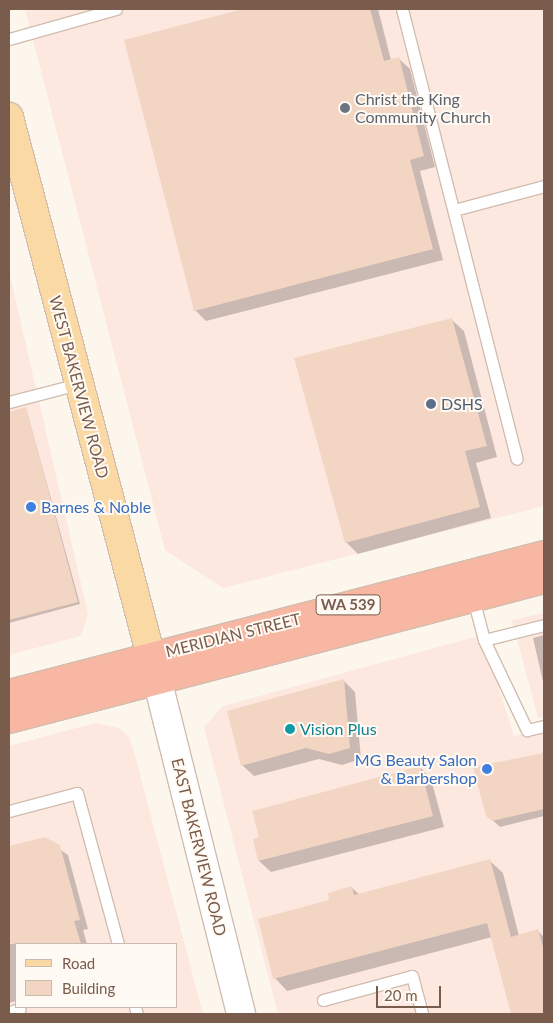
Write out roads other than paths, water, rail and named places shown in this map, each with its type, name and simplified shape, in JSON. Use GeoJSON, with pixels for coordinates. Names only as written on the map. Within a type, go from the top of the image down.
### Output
{"type":"FeatureCollection","features":[{"type":"Feature","properties":{"kind":"highway","name":"MERIDIAN STREET"},"geometry":{"type":"LineString","coordinates":[[9,719],[154,668],[544,554]]}},
{"type":"Feature","properties":{"kind":"highway","name":"MERIDIAN STREET"},"geometry":{"type":"LineString","coordinates":[[9,694],[154,668],[473,598],[544,579]]}},
{"type":"Feature","properties":{"kind":"main road","name":"WEST BAKERVIEW ROAD"},"geometry":{"type":"LineString","coordinates":[[9,117],[154,668]]}},
{"type":"Feature","properties":{"kind":"main road","name":"EAST BAKERVIEW ROAD"},"geometry":{"type":"LineString","coordinates":[[154,668],[241,1014]]}},
{"type":"Feature","properties":{"kind":"lane"},"geometry":{"type":"LineString","coordinates":[[9,39],[116,9]]}},
{"type":"Feature","properties":{"kind":"lane"},"geometry":{"type":"LineString","coordinates":[[402,9],[517,460]]}},
{"type":"Feature","properties":{"kind":"lane"},"geometry":{"type":"LineString","coordinates":[[454,210],[544,186]]}},
{"type":"Feature","properties":{"kind":"lane"},"geometry":{"type":"LineString","coordinates":[[9,402],[78,384]]}},
{"type":"Feature","properties":{"kind":"lane"},"geometry":{"type":"LineString","coordinates":[[473,598],[484,640],[527,730],[544,726]]}},
{"type":"Feature","properties":{"kind":"lane"},"geometry":{"type":"LineString","coordinates":[[484,640],[544,625]]}},
{"type":"Feature","properties":{"kind":"lane"},"geometry":{"type":"LineString","coordinates":[[9,811],[77,793],[118,943]]}},
{"type":"Feature","properties":{"kind":"lane"},"geometry":{"type":"LineString","coordinates":[[322,1000],[412,976],[422,1014]]}},
{"type":"Feature","properties":{"kind":"place","name":"Christ the King Community Church"},"geometry":{"type":"Point","coordinates":[345,108]}},
{"type":"Feature","properties":{"kind":"place","name":"DSHS"},"geometry":{"type":"Point","coordinates":[431,404]}},
{"type":"Feature","properties":{"kind":"place","name":"Barnes & Noble"},"geometry":{"type":"Point","coordinates":[31,507]}},
{"type":"Feature","properties":{"kind":"place","name":"Vision Plus"},"geometry":{"type":"Point","coordinates":[290,729]}},
{"type":"Feature","properties":{"kind":"place","name":"MG Beauty Salon & Barbershop"},"geometry":{"type":"Point","coordinates":[487,769]}}]}
